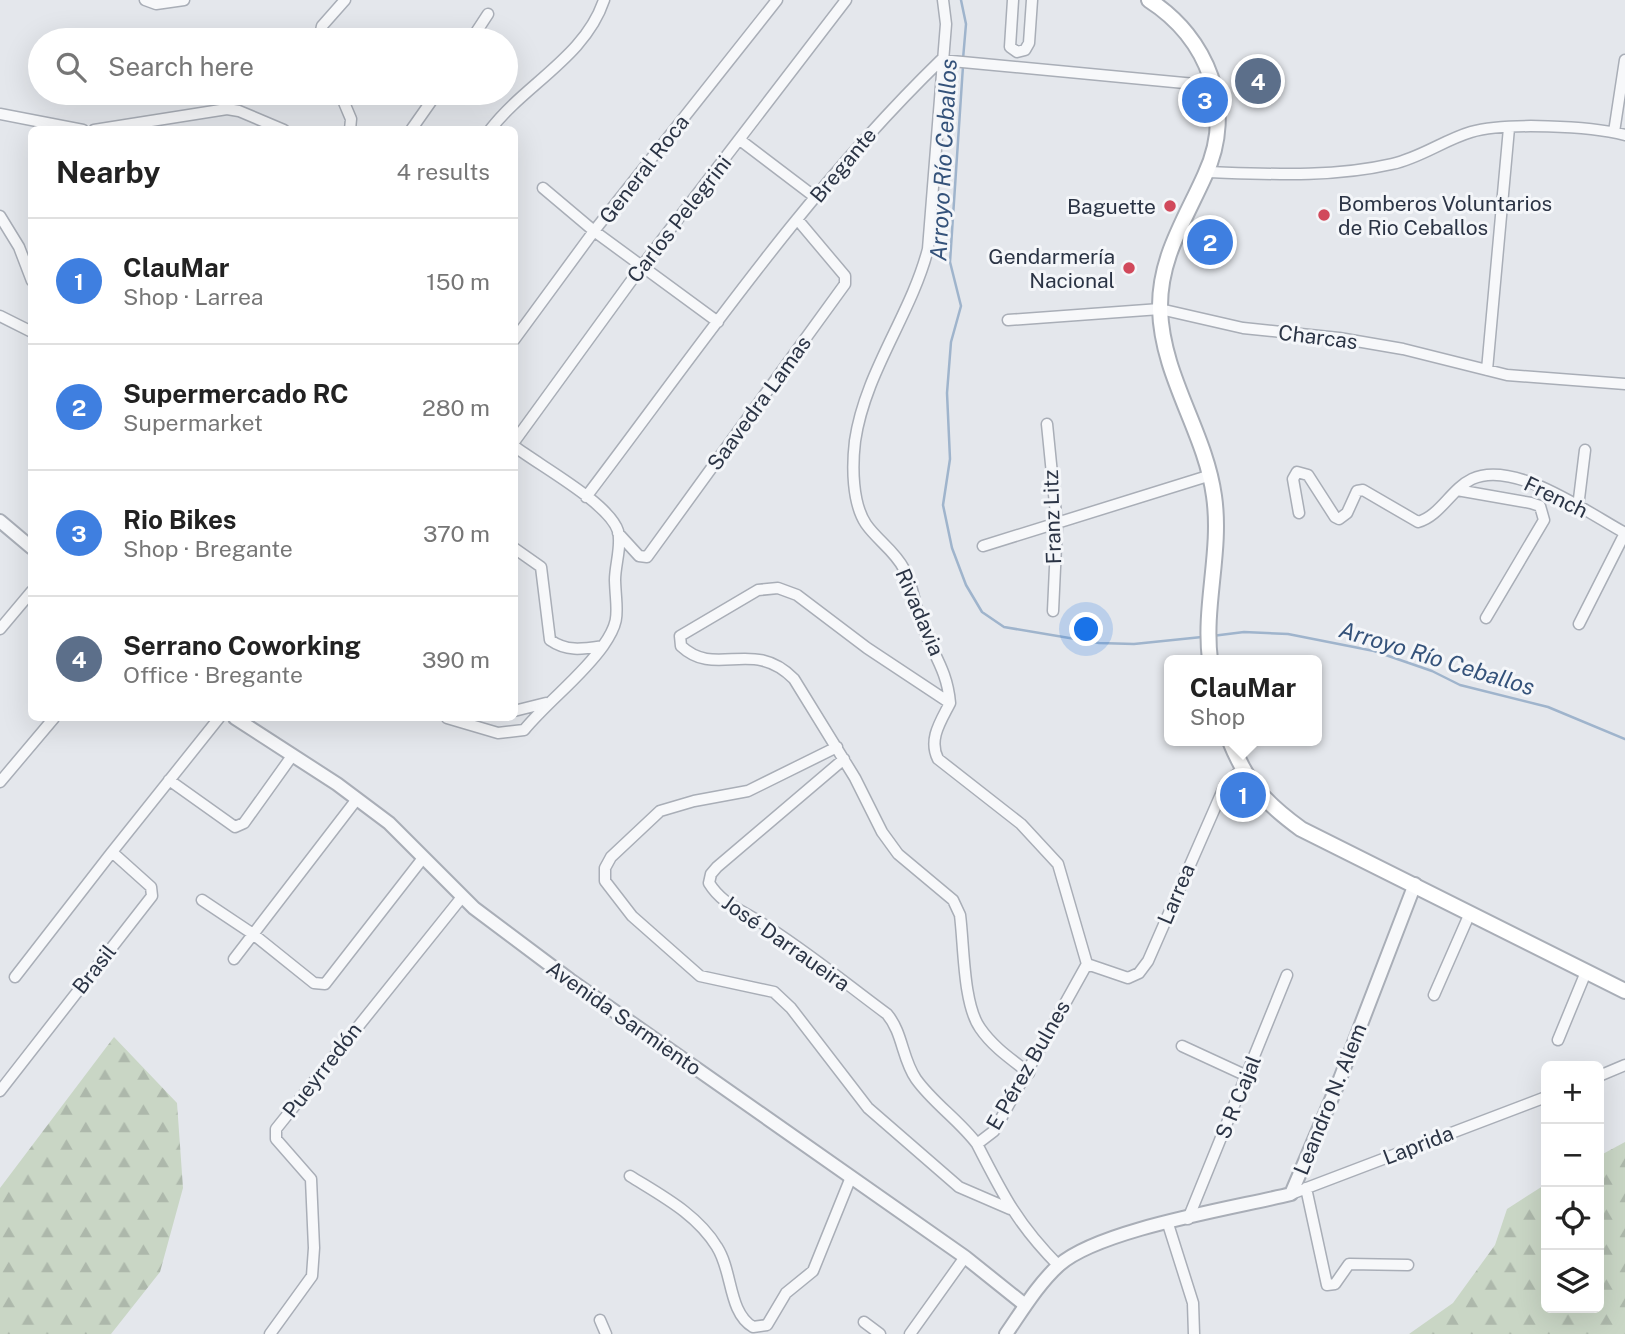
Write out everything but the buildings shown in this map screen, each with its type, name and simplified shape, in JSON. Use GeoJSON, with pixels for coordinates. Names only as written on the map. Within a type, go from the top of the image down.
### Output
{"type":"FeatureCollection","features":[{"type":"Feature","properties":{"kind":"main road"},"geometry":{"type":"LineString","coordinates":[[1149,0],[1199,48],[1216,86],[1217,127],[1207,172],[1174,236],[1161,279],[1160,309],[1163,346],[1169,369],[1211,475],[1215,500],[1209,653]]}},
{"type":"Feature","properties":{"kind":"main road"},"geometry":{"type":"LineString","coordinates":[[1232,746],[1242,769],[1258,794],[1301,829],[1625,991]]}},
{"type":"Feature","properties":{"kind":"street"},"geometry":{"type":"LineString","coordinates":[[145,0],[156,4],[184,0]]}},
{"type":"Feature","properties":{"kind":"street"},"geometry":{"type":"LineString","coordinates":[[321,28],[345,0]]}},
{"type":"Feature","properties":{"kind":"street"},"geometry":{"type":"LineString","coordinates":[[518,99],[584,38],[604,0]]}},
{"type":"Feature","properties":{"kind":"street","name":"General Roca"},"geometry":{"type":"LineString","coordinates":[[518,333],[594,231],[777,0]]}},
{"type":"Feature","properties":{"kind":"street","name":"Carlos Pelegrini"},"geometry":{"type":"LineString","coordinates":[[518,438],[642,266],[846,0]]}},
{"type":"Feature","properties":{"kind":"street","name":"Rivadavia"},"geometry":{"type":"LineString","coordinates":[[943,0],[946,24],[945,60],[928,248],[921,277],[883,355],[863,406],[855,441],[854,469],[859,509],[866,524],[905,569],[920,622],[948,681],[950,703]]}},
{"type":"Feature","properties":{"kind":"street"},"geometry":{"type":"LineString","coordinates":[[1013,0],[1010,47],[1017,52],[1026,50],[1029,43],[1032,0]]}},
{"type":"Feature","properties":{"kind":"street"},"geometry":{"type":"LineString","coordinates":[[479,28],[488,14]]}},
{"type":"Feature","properties":{"kind":"street"},"geometry":{"type":"LineString","coordinates":[[1016,67],[1017,52]]}},
{"type":"Feature","properties":{"kind":"street"},"geometry":{"type":"LineString","coordinates":[[945,60],[1216,86]]}},
{"type":"Feature","properties":{"kind":"street","name":"Bregante"},"geometry":{"type":"LineString","coordinates":[[586,497],[815,197],[865,137],[945,60]]}},
{"type":"Feature","properties":{"kind":"street"},"geometry":{"type":"LineString","coordinates":[[1207,172],[1320,175],[1351,172],[1395,164],[1470,132],[1509,128],[1586,128],[1620,134],[1625,60]]}},
{"type":"Feature","properties":{"kind":"street"},"geometry":{"type":"LineString","coordinates":[[345,105],[351,119],[350,126]]}},
{"type":"Feature","properties":{"kind":"street"},"geometry":{"type":"LineString","coordinates":[[414,126],[429,105]]}},
{"type":"Feature","properties":{"kind":"street"},"geometry":{"type":"LineString","coordinates":[[494,126],[512,105]]}},
{"type":"Feature","properties":{"kind":"street"},"geometry":{"type":"LineString","coordinates":[[119,126],[227,109],[239,111],[275,126]]}},
{"type":"Feature","properties":{"kind":"street"},"geometry":{"type":"LineString","coordinates":[[0,114],[62,126]]}},
{"type":"Feature","properties":{"kind":"street"},"geometry":{"type":"LineString","coordinates":[[1487,370],[1509,128]]}},
{"type":"Feature","properties":{"kind":"street"},"geometry":{"type":"LineString","coordinates":[[740,140],[815,197]]}},
{"type":"Feature","properties":{"kind":"street"},"geometry":{"type":"LineString","coordinates":[[543,188],[594,231],[718,322]]}},
{"type":"Feature","properties":{"kind":"street"},"geometry":{"type":"LineString","coordinates":[[0,216],[19,247],[28,271]]}},
{"type":"Feature","properties":{"kind":"street","name":"Saavedra Lamas"},"geometry":{"type":"LineString","coordinates":[[618,533],[639,556],[647,557],[845,284],[845,276],[797,219]]}},
{"type":"Feature","properties":{"kind":"street","name":"Charcas"},"geometry":{"type":"LineString","coordinates":[[1008,320],[1160,309],[1243,328],[1339,338],[1403,349],[1487,370],[1566,382],[1625,384]]}},
{"type":"Feature","properties":{"kind":"street"},"geometry":{"type":"LineString","coordinates":[[0,316],[28,330]]}},
{"type":"Feature","properties":{"kind":"street","name":"Franz Litz"},"geometry":{"type":"LineString","coordinates":[[1047,424],[1057,524],[1053,611]]}},
{"type":"Feature","properties":{"kind":"street"},"geometry":{"type":"LineString","coordinates":[[457,721],[498,733],[524,730],[546,703],[593,660],[617,626],[619,616],[615,579],[618,533],[601,505],[518,447]]}},
{"type":"Feature","properties":{"kind":"street"},"geometry":{"type":"LineString","coordinates":[[1578,507],[1586,450]]}},
{"type":"Feature","properties":{"kind":"street","name":"French"},"geometry":{"type":"LineString","coordinates":[[1299,513],[1293,479],[1297,472],[1308,475],[1335,517],[1339,519],[1347,513],[1357,491],[1363,490],[1418,522],[1427,519],[1473,478],[1491,473],[1540,486],[1625,533]]}},
{"type":"Feature","properties":{"kind":"street"},"geometry":{"type":"LineString","coordinates":[[984,547],[1211,475]]}},
{"type":"Feature","properties":{"kind":"street"},"geometry":{"type":"LineString","coordinates":[[1457,490],[1531,503],[1540,506],[1544,514],[1544,520],[1486,618]]}},
{"type":"Feature","properties":{"kind":"street"},"geometry":{"type":"LineString","coordinates":[[0,521],[28,545]]}},
{"type":"Feature","properties":{"kind":"street"},"geometry":{"type":"LineString","coordinates":[[1579,624],[1625,533]]}},
{"type":"Feature","properties":{"kind":"street"},"geometry":{"type":"LineString","coordinates":[[518,551],[541,567],[550,640],[561,647],[576,650],[603,646]]}},
{"type":"Feature","properties":{"kind":"street","name":"Rivadavia"},"geometry":{"type":"LineString","coordinates":[[950,703],[867,648],[797,595],[778,588],[758,590],[680,636],[681,646],[692,657],[702,660],[757,657],[782,666],[794,679],[844,759],[882,832],[898,854],[953,901],[960,915],[971,1009],[979,1027],[996,1048],[1029,1073]]}},
{"type":"Feature","properties":{"kind":"street"},"geometry":{"type":"LineString","coordinates":[[0,629],[28,596]]}},
{"type":"Feature","properties":{"kind":"street"},"geometry":{"type":"LineString","coordinates":[[518,709],[546,703]]}},
{"type":"Feature","properties":{"kind":"street"},"geometry":{"type":"LineString","coordinates":[[950,703],[935,734],[934,750],[938,759],[1021,824],[1058,864],[1087,964]]}},
{"type":"Feature","properties":{"kind":"street"},"geometry":{"type":"LineString","coordinates":[[0,782],[51,721]]}},
{"type":"Feature","properties":{"kind":"street"},"geometry":{"type":"LineString","coordinates":[[15,977],[217,721]]}},
{"type":"Feature","properties":{"kind":"street","name":"Avenida Sarmiento"},"geometry":{"type":"LineString","coordinates":[[240,721],[389,823],[462,897],[570,981],[965,1257],[1026,1305]]}},
{"type":"Feature","properties":{"kind":"street"},"geometry":{"type":"LineString","coordinates":[[837,747],[748,791],[694,801],[660,811],[611,857],[605,868],[605,881],[632,916],[700,976],[774,992],[791,1008],[868,1108],[959,1187],[1010,1209]]}},
{"type":"Feature","properties":{"kind":"street"},"geometry":{"type":"LineString","coordinates":[[169,780],[235,827],[244,822],[292,755]]}},
{"type":"Feature","properties":{"kind":"street","name":"José Darraueira"},"geometry":{"type":"LineString","coordinates":[[844,759],[717,867],[711,874],[709,883],[717,897],[760,922],[887,1014],[896,1024],[910,1069],[917,1081],[963,1125],[977,1144]]}},
{"type":"Feature","properties":{"kind":"street","name":"Larrea"},"geometry":{"type":"LineString","coordinates":[[1087,964],[1128,978],[1139,973],[1148,961],[1225,785],[1242,769]]}},
{"type":"Feature","properties":{"kind":"street"},"geometry":{"type":"LineString","coordinates":[[234,959],[357,799]]}},
{"type":"Feature","properties":{"kind":"street","name":"Brasil"},"geometry":{"type":"LineString","coordinates":[[0,1091],[152,896],[151,887],[112,852]]}},
{"type":"Feature","properties":{"kind":"street"},"geometry":{"type":"LineString","coordinates":[[202,900],[253,934],[314,983],[325,984],[424,858]]}},
{"type":"Feature","properties":{"kind":"street","name":"Leandro N. Alem"},"geometry":{"type":"LineString","coordinates":[[1006,1334],[1059,1266],[1106,1240],[1291,1194],[1340,1079],[1415,884]]}},
{"type":"Feature","properties":{"kind":"street","name":"Pueyrredón"},"geometry":{"type":"LineString","coordinates":[[270,1334],[312,1276],[314,1248],[311,1179],[276,1139],[276,1129],[462,897]]}},
{"type":"Feature","properties":{"kind":"street"},"geometry":{"type":"LineString","coordinates":[[1433,995],[1470,913]]}},
{"type":"Feature","properties":{"kind":"street","name":"E Pérez Bulnes"},"geometry":{"type":"LineString","coordinates":[[1059,1266],[1027,1234],[1010,1209],[977,1144],[994,1131],[1029,1073],[1087,964]]}},
{"type":"Feature","properties":{"kind":"street"},"geometry":{"type":"LineString","coordinates":[[1558,1040],[1586,972]]}},
{"type":"Feature","properties":{"kind":"street","name":"S R Cajal"},"geometry":{"type":"LineString","coordinates":[[1188,1219],[1287,975]]}},
{"type":"Feature","properties":{"kind":"street"},"geometry":{"type":"LineString","coordinates":[[1182,1046],[1247,1076]]}},
{"type":"Feature","properties":{"kind":"street"},"geometry":{"type":"LineString","coordinates":[[1604,1074],[1625,1065]]}},
{"type":"Feature","properties":{"kind":"street","name":"Laprida"},"geometry":{"type":"LineString","coordinates":[[1291,1194],[1541,1099]]}},
{"type":"Feature","properties":{"kind":"street"},"geometry":{"type":"LineString","coordinates":[[630,1176],[686,1212],[703,1227],[718,1249],[732,1282],[737,1313],[753,1327],[767,1325],[786,1293],[813,1271],[851,1177]]}},
{"type":"Feature","properties":{"kind":"street"},"geometry":{"type":"LineString","coordinates":[[1306,1188],[1326,1285],[1335,1284],[1349,1264],[1408,1265]]}},
{"type":"Feature","properties":{"kind":"street"},"geometry":{"type":"LineString","coordinates":[[1168,1224],[1193,1303],[1194,1334]]}},
{"type":"Feature","properties":{"kind":"street"},"geometry":{"type":"LineString","coordinates":[[910,1334],[965,1257]]}},
{"type":"Feature","properties":{"kind":"street"},"geometry":{"type":"LineString","coordinates":[[600,1320],[606,1334]]}},
{"type":"Feature","properties":{"kind":"street"},"geometry":{"type":"LineString","coordinates":[[864,1322],[880,1334]]}},
{"type":"Feature","properties":{"kind":"green space"},"geometry":{"type":"Polygon","coordinates":[[[114,1037],[177,1103],[183,1188],[160,1272],[111,1334],[0,1334],[0,1188],[114,1037]]]}},
{"type":"Feature","properties":{"kind":"green space"},"geometry":{"type":"Polygon","coordinates":[[[1625,1142],[1625,1334],[1409,1334],[1453,1303],[1495,1245],[1507,1209],[1541,1187],[1541,1313],[1604,1313],[1604,1153],[1625,1142]]]}},
{"type":"Feature","properties":{"kind":"waterway","name":"Arroyo Río Ceballos"},"geometry":{"type":"LineString","coordinates":[[961,0],[966,24],[963,59]]}},
{"type":"Feature","properties":{"kind":"waterway","name":"Arroyo Río Ceballos"},"geometry":{"type":"LineString","coordinates":[[963,66],[950,262],[961,306],[951,342],[947,393],[950,459],[943,505],[952,548],[966,585],[982,612],[1004,627],[1099,643],[1134,644],[1202,637]]}},
{"type":"Feature","properties":{"kind":"waterway","name":"Arroyo Río Ceballos"},"geometry":{"type":"LineString","coordinates":[[1212,636],[1244,632],[1288,634],[1374,651],[1432,671],[1460,685],[1548,707],[1625,739]]}},
{"type":"Feature","properties":{"kind":"place","name":"Serrano Coworking"},"geometry":{"type":"Point","coordinates":[1258,81]}},
{"type":"Feature","properties":{"kind":"place","name":"Rio Bikes"},"geometry":{"type":"Point","coordinates":[1205,100]}},
{"type":"Feature","properties":{"kind":"place","name":"Baguette"},"geometry":{"type":"Point","coordinates":[1170,206]}},
{"type":"Feature","properties":{"kind":"place","name":"Bomberos Voluntarios de Rio Ceballos"},"geometry":{"type":"Point","coordinates":[1324,215]}},
{"type":"Feature","properties":{"kind":"place","name":"Supermercado RC"},"geometry":{"type":"Point","coordinates":[1210,242]}},
{"type":"Feature","properties":{"kind":"place","name":"Gendarmería Nacional"},"geometry":{"type":"Point","coordinates":[1129,268]}},
{"type":"Feature","properties":{"kind":"place","name":"ClauMar"},"geometry":{"type":"Point","coordinates":[1243,795]}}]}
